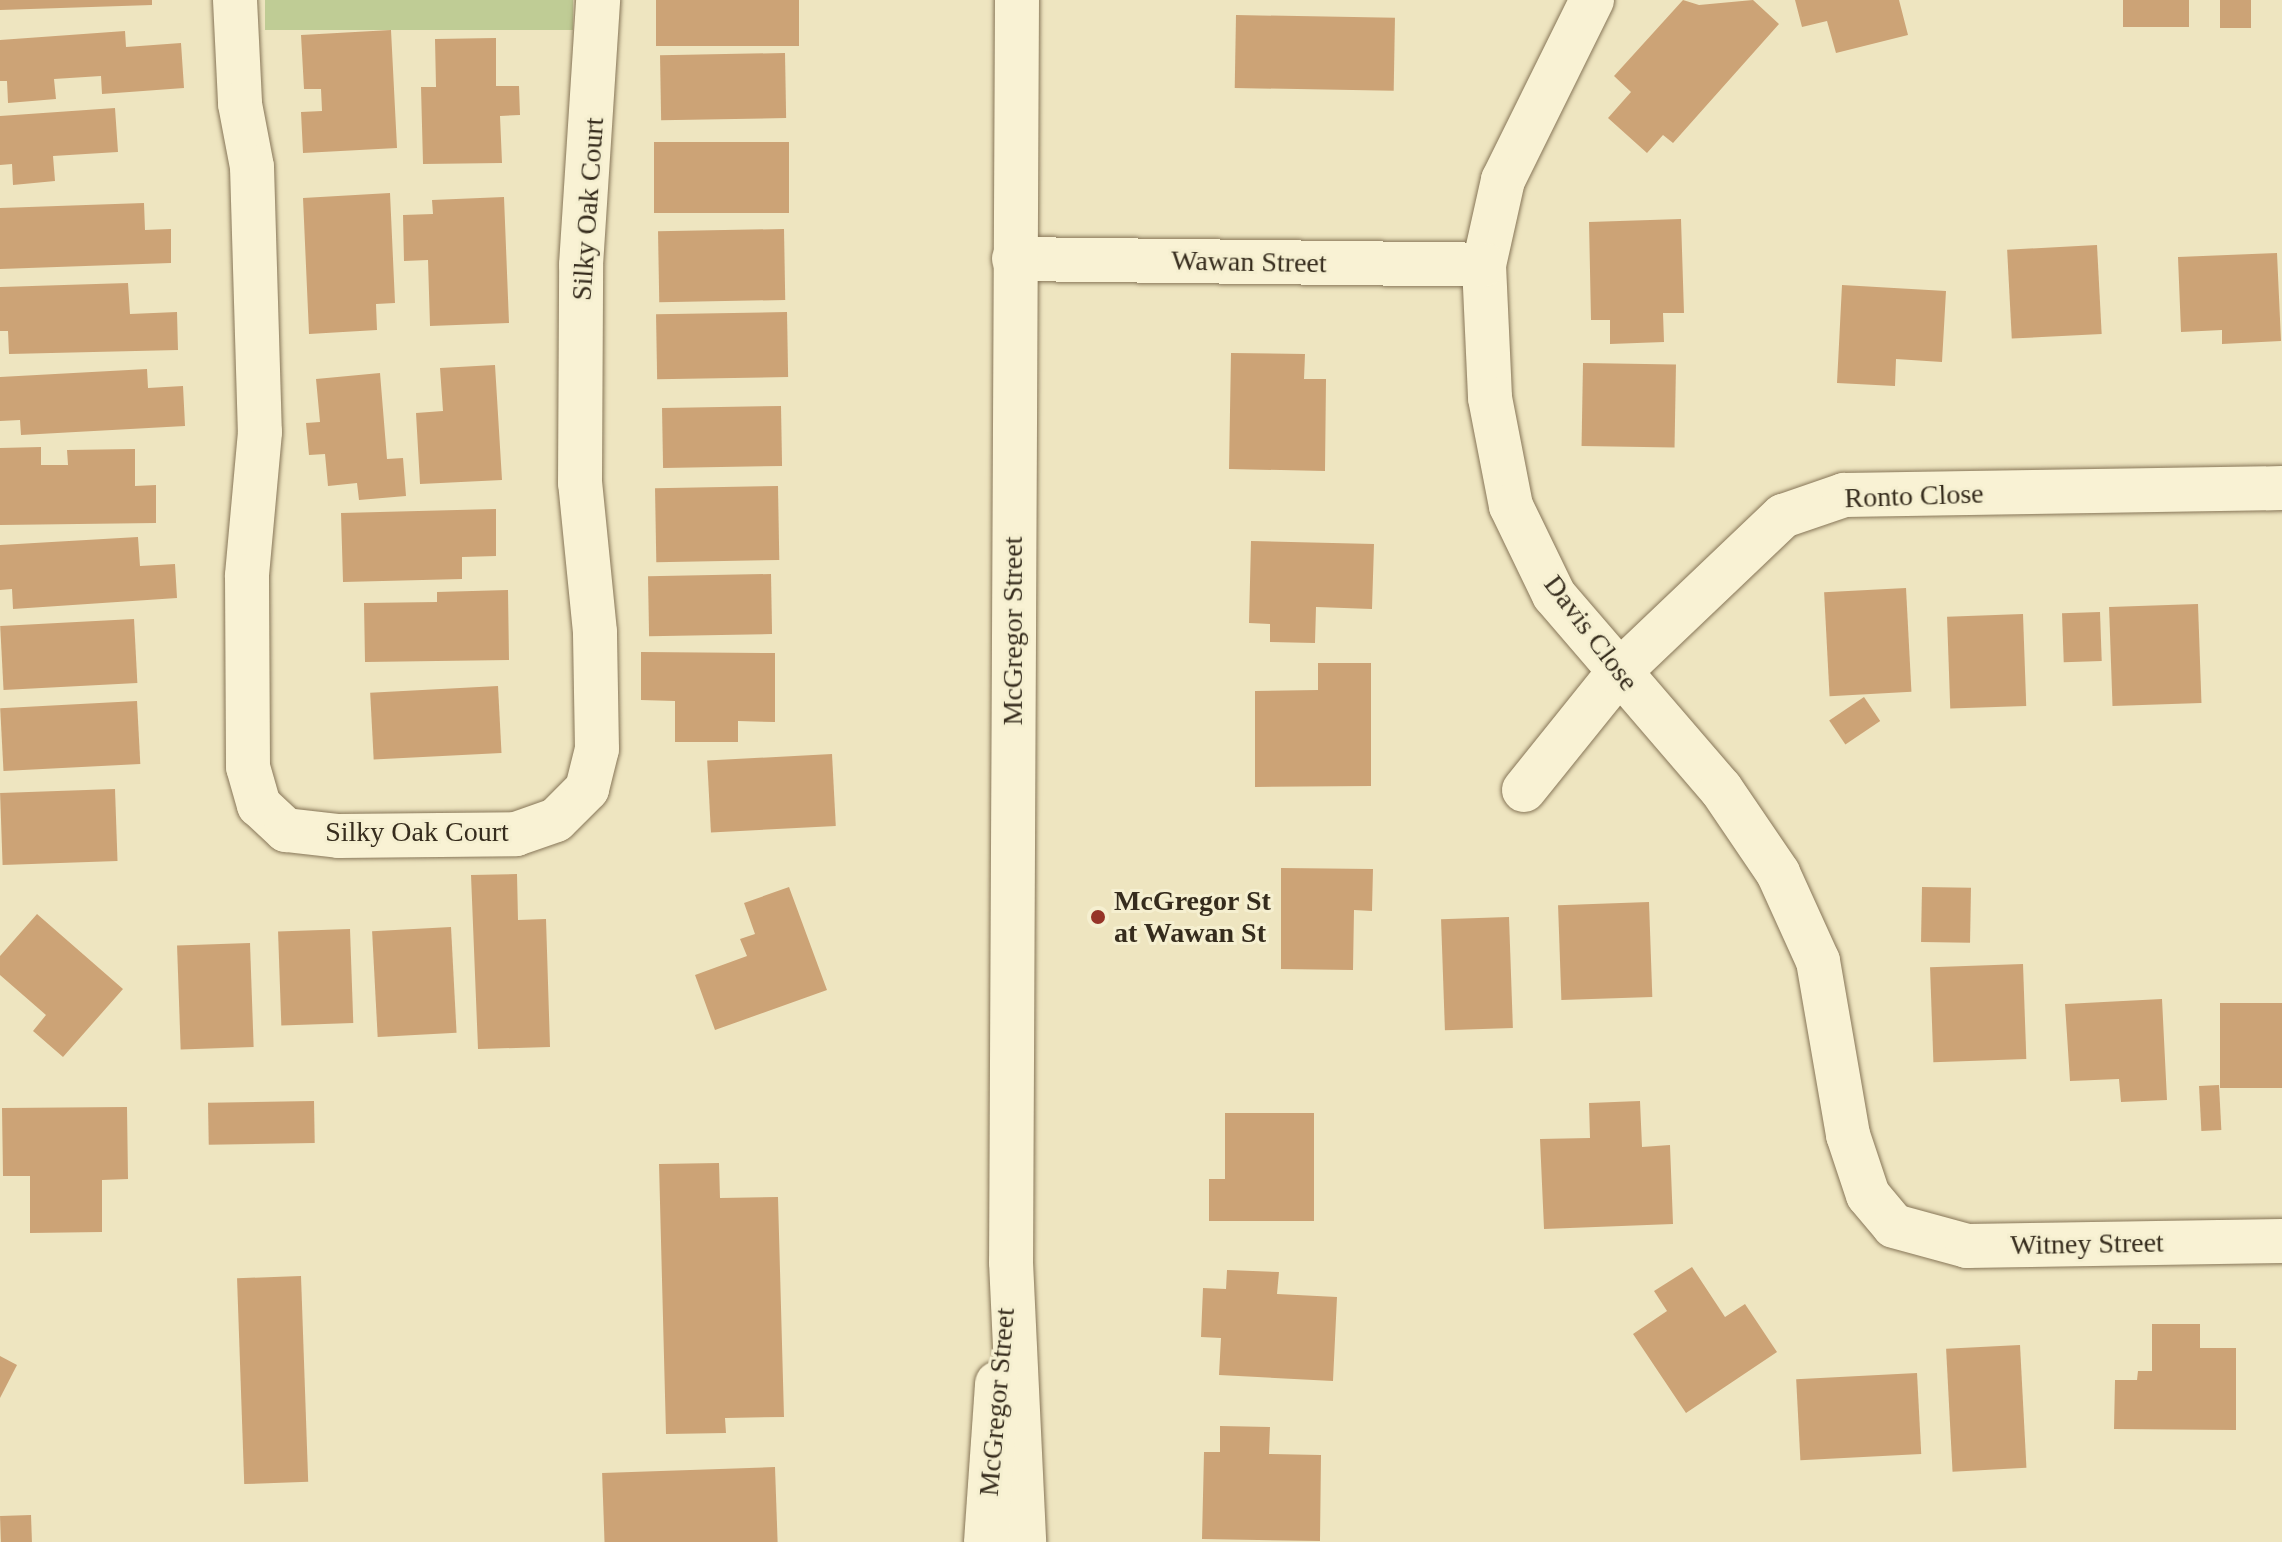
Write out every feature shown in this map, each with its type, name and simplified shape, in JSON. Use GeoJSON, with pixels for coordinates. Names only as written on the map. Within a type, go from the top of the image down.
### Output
{"type":"FeatureCollection","features":[{"type":"Feature","properties":{"kind":"street","name":"Silky Oak Court"},"geometry":{"type":"LineString","coordinates":[[235,0],[240,104],[252,167],[260,432],[247,576],[248,767],[259,805],[286,830],[339,836],[516,834],[556,820],[587,789],[597,749],[594,616],[580,483],[581,265],[598,0]]}},
{"type":"Feature","properties":{"kind":"street","name":"McGregor Street"},"geometry":{"type":"LineString","coordinates":[[1017,0],[1011,1262],[1024,1542]]}},
{"type":"Feature","properties":{"kind":"street","name":"Davis Close"},"geometry":{"type":"LineString","coordinates":[[1592,0],[1503,180],[1484,265],[1490,398],[1511,506],[1554,595],[1721,789],[1778,873],[1818,961],[1848,1135],[1863,1180],[1894,1226]]}},
{"type":"Feature","properties":{"kind":"street","name":"Wawan Street"},"geometry":{"type":"LineString","coordinates":[[1014,259],[1484,265]]}},
{"type":"Feature","properties":{"kind":"street","name":"Ronto Close"},"geometry":{"type":"LineString","coordinates":[[1524,790],[1618,673],[1783,516],[1844,495],[2282,488]]}},
{"type":"Feature","properties":{"kind":"street","name":"Witney Street"},"geometry":{"type":"LineString","coordinates":[[1894,1226],[1967,1246],[2282,1241]]}},
{"type":"Feature","properties":{"kind":"street","name":"McGregor Street"},"geometry":{"type":"LineString","coordinates":[[986,1542],[988,1463],[1011,1262]]}},
{"type":"Feature","properties":{"kind":"green space"},"geometry":{"type":"Polygon","coordinates":[[[265,0],[573,0],[573,30],[265,30],[265,0]]]}},
{"type":"Feature","properties":{"kind":"building"},"geometry":{"type":"Polygon","coordinates":[[[0,0],[152,0],[152,5],[0,10],[0,0]]]}},
{"type":"Feature","properties":{"kind":"building"},"geometry":{"type":"Polygon","coordinates":[[[656,0],[799,0],[799,46],[656,46],[656,0]]]}},
{"type":"Feature","properties":{"kind":"building"},"geometry":{"type":"Polygon","coordinates":[[[1683,0],[1699,5],[1753,0],[1779,24],[1673,143],[1663,135],[1647,153],[1608,118],[1631,92],[1614,76],[1683,0]]]}},
{"type":"Feature","properties":{"kind":"building"},"geometry":{"type":"Polygon","coordinates":[[[1795,0],[1899,0],[1908,35],[1836,53],[1827,21],[1802,27],[1795,0]]]}},
{"type":"Feature","properties":{"kind":"building"},"geometry":{"type":"Polygon","coordinates":[[[2123,0],[2189,0],[2189,27],[2123,27],[2123,0]]]}},
{"type":"Feature","properties":{"kind":"building"},"geometry":{"type":"Polygon","coordinates":[[[2220,0],[2251,0],[2251,28],[2220,28],[2220,0]]]}},
{"type":"Feature","properties":{"kind":"building"},"geometry":{"type":"Polygon","coordinates":[[[1236,15],[1395,18],[1394,91],[1235,88],[1236,15]]]}},
{"type":"Feature","properties":{"kind":"building"},"geometry":{"type":"Polygon","coordinates":[[[391,30],[397,148],[303,153],[301,112],[322,111],[321,89],[304,89],[301,35],[391,30]]]}},
{"type":"Feature","properties":{"kind":"building"},"geometry":{"type":"Polygon","coordinates":[[[125,31],[126,47],[181,43],[184,88],[102,94],[101,76],[54,79],[56,99],[8,103],[7,81],[0,81],[0,40],[125,31]]]}},
{"type":"Feature","properties":{"kind":"building"},"geometry":{"type":"Polygon","coordinates":[[[496,38],[496,86],[519,86],[520,115],[500,116],[502,163],[423,164],[421,87],[436,87],[435,39],[496,38]]]}},
{"type":"Feature","properties":{"kind":"building"},"geometry":{"type":"Polygon","coordinates":[[[785,53],[786,118],[661,120],[660,55],[785,53]]]}},
{"type":"Feature","properties":{"kind":"building"},"geometry":{"type":"Polygon","coordinates":[[[115,108],[118,152],[53,156],[55,181],[13,185],[12,164],[0,165],[0,116],[115,108]]]}},
{"type":"Feature","properties":{"kind":"building"},"geometry":{"type":"Polygon","coordinates":[[[654,142],[789,142],[789,213],[654,213],[654,142]]]}},
{"type":"Feature","properties":{"kind":"building"},"geometry":{"type":"Polygon","coordinates":[[[390,193],[395,303],[376,304],[377,330],[309,334],[303,198],[390,193]]]}},
{"type":"Feature","properties":{"kind":"building"},"geometry":{"type":"Polygon","coordinates":[[[504,197],[509,323],[430,326],[428,260],[404,261],[403,215],[433,214],[432,200],[504,197]]]}},
{"type":"Feature","properties":{"kind":"building"},"geometry":{"type":"Polygon","coordinates":[[[144,203],[145,230],[171,229],[171,263],[0,269],[0,208],[144,203]]]}},
{"type":"Feature","properties":{"kind":"building"},"geometry":{"type":"Polygon","coordinates":[[[1681,219],[1684,313],[1663,313],[1664,342],[1610,344],[1610,320],[1591,320],[1589,222],[1681,219]]]}},
{"type":"Feature","properties":{"kind":"building"},"geometry":{"type":"Polygon","coordinates":[[[784,229],[785,300],[659,302],[658,231],[784,229]]]}},
{"type":"Feature","properties":{"kind":"building"},"geometry":{"type":"Polygon","coordinates":[[[2097,245],[2102,334],[2012,339],[2007,250],[2097,245]]]}},
{"type":"Feature","properties":{"kind":"building"},"geometry":{"type":"Polygon","coordinates":[[[2277,253],[2281,341],[2222,344],[2222,330],[2181,332],[2178,257],[2277,253]]]}},
{"type":"Feature","properties":{"kind":"building"},"geometry":{"type":"Polygon","coordinates":[[[128,283],[130,314],[177,312],[178,350],[9,354],[8,331],[0,331],[0,287],[128,283]]]}},
{"type":"Feature","properties":{"kind":"building"},"geometry":{"type":"Polygon","coordinates":[[[1842,285],[1946,291],[1942,362],[1896,359],[1895,386],[1837,383],[1842,285]]]}},
{"type":"Feature","properties":{"kind":"building"},"geometry":{"type":"Polygon","coordinates":[[[787,312],[788,377],[657,379],[656,314],[787,312]]]}},
{"type":"Feature","properties":{"kind":"building"},"geometry":{"type":"Polygon","coordinates":[[[1231,353],[1305,354],[1304,379],[1326,379],[1325,471],[1229,469],[1231,353]]]}},
{"type":"Feature","properties":{"kind":"building"},"geometry":{"type":"Polygon","coordinates":[[[1583,363],[1676,365],[1675,448],[1582,446],[1583,363]]]}},
{"type":"Feature","properties":{"kind":"building"},"geometry":{"type":"Polygon","coordinates":[[[495,365],[502,480],[420,484],[416,413],[443,411],[440,368],[495,365]]]}},
{"type":"Feature","properties":{"kind":"building"},"geometry":{"type":"Polygon","coordinates":[[[147,369],[148,388],[183,386],[185,426],[21,435],[20,420],[0,421],[0,377],[147,369]]]}},
{"type":"Feature","properties":{"kind":"building"},"geometry":{"type":"Polygon","coordinates":[[[380,373],[387,459],[403,458],[406,496],[359,500],[357,483],[328,486],[325,454],[309,455],[306,423],[320,422],[316,379],[380,373]]]}},
{"type":"Feature","properties":{"kind":"building"},"geometry":{"type":"Polygon","coordinates":[[[781,406],[782,466],[663,468],[662,408],[781,406]]]}},
{"type":"Feature","properties":{"kind":"building"},"geometry":{"type":"Polygon","coordinates":[[[41,447],[41,465],[68,465],[67,450],[135,449],[135,486],[156,485],[156,523],[0,525],[0,448],[41,447]]]}},
{"type":"Feature","properties":{"kind":"building"},"geometry":{"type":"Polygon","coordinates":[[[778,486],[779,560],[656,562],[655,488],[778,486]]]}},
{"type":"Feature","properties":{"kind":"building"},"geometry":{"type":"Polygon","coordinates":[[[496,509],[496,556],[462,557],[462,579],[343,582],[341,513],[496,509]]]}},
{"type":"Feature","properties":{"kind":"building"},"geometry":{"type":"Polygon","coordinates":[[[138,537],[140,566],[175,564],[177,598],[13,609],[12,589],[0,590],[0,545],[138,537]]]}},
{"type":"Feature","properties":{"kind":"building"},"geometry":{"type":"Polygon","coordinates":[[[1251,541],[1374,544],[1372,609],[1316,607],[1315,643],[1270,642],[1270,624],[1249,623],[1251,541]]]}},
{"type":"Feature","properties":{"kind":"building"},"geometry":{"type":"Polygon","coordinates":[[[771,574],[772,634],[649,636],[648,576],[771,574]]]}},
{"type":"Feature","properties":{"kind":"building"},"geometry":{"type":"Polygon","coordinates":[[[1906,588],[1911,692],[1830,696],[1824,592],[1906,588]]]}},
{"type":"Feature","properties":{"kind":"building"},"geometry":{"type":"Polygon","coordinates":[[[508,590],[509,660],[365,662],[364,603],[437,602],[437,592],[508,590]]]}},
{"type":"Feature","properties":{"kind":"building"},"geometry":{"type":"Polygon","coordinates":[[[2198,604],[2201,703],[2113,706],[2109,607],[2198,604]]]}},
{"type":"Feature","properties":{"kind":"building"},"geometry":{"type":"Polygon","coordinates":[[[2100,612],[2102,661],[2064,662],[2062,613],[2100,612]]]}},
{"type":"Feature","properties":{"kind":"building"},"geometry":{"type":"Polygon","coordinates":[[[2023,614],[2026,706],[1950,709],[1947,617],[2023,614]]]}},
{"type":"Feature","properties":{"kind":"building"},"geometry":{"type":"Polygon","coordinates":[[[134,619],[137,683],[4,690],[0,626],[134,619]]]}},
{"type":"Feature","properties":{"kind":"building"},"geometry":{"type":"Polygon","coordinates":[[[641,652],[775,653],[775,722],[738,721],[738,742],[675,742],[675,701],[641,700],[641,652]]]}},
{"type":"Feature","properties":{"kind":"building"},"geometry":{"type":"Polygon","coordinates":[[[1318,663],[1371,663],[1371,786],[1255,787],[1255,691],[1318,690],[1318,663]]]}},
{"type":"Feature","properties":{"kind":"building"},"geometry":{"type":"Polygon","coordinates":[[[498,686],[502,753],[374,760],[370,693],[498,686]]]}},
{"type":"Feature","properties":{"kind":"building"},"geometry":{"type":"Polygon","coordinates":[[[1864,697],[1880,721],[1845,745],[1829,720],[1864,697]]]}},
{"type":"Feature","properties":{"kind":"building"},"geometry":{"type":"Polygon","coordinates":[[[137,701],[140,764],[3,771],[0,708],[137,701]]]}},
{"type":"Feature","properties":{"kind":"building"},"geometry":{"type":"Polygon","coordinates":[[[832,754],[836,826],[711,832],[707,761],[832,754]]]}},
{"type":"Feature","properties":{"kind":"building"},"geometry":{"type":"Polygon","coordinates":[[[115,789],[118,861],[3,865],[0,793],[115,789]]]}},
{"type":"Feature","properties":{"kind":"building"},"geometry":{"type":"Polygon","coordinates":[[[1281,868],[1373,869],[1372,911],[1354,910],[1353,970],[1281,969],[1281,868]]]}},
{"type":"Feature","properties":{"kind":"building"},"geometry":{"type":"Polygon","coordinates":[[[517,874],[518,920],[546,919],[550,1047],[478,1049],[471,875],[517,874]]]}},
{"type":"Feature","properties":{"kind":"building"},"geometry":{"type":"Polygon","coordinates":[[[789,887],[827,990],[715,1030],[695,975],[747,956],[740,939],[755,934],[744,903],[789,887]]]}},
{"type":"Feature","properties":{"kind":"building"},"geometry":{"type":"Polygon","coordinates":[[[1922,887],[1971,888],[1970,943],[1921,942],[1922,887]]]}},
{"type":"Feature","properties":{"kind":"building"},"geometry":{"type":"Polygon","coordinates":[[[1649,902],[1652,997],[1561,1000],[1558,905],[1649,902]]]}},
{"type":"Feature","properties":{"kind":"building"},"geometry":{"type":"Polygon","coordinates":[[[37,914],[123,989],[63,1057],[33,1031],[46,1015],[0,975],[0,956],[37,914]]]}},
{"type":"Feature","properties":{"kind":"building"},"geometry":{"type":"Polygon","coordinates":[[[1509,917],[1513,1028],[1445,1030],[1441,919],[1509,917]]]}},
{"type":"Feature","properties":{"kind":"building"},"geometry":{"type":"Polygon","coordinates":[[[451,927],[457,1033],[378,1037],[372,931],[451,927]]]}},
{"type":"Feature","properties":{"kind":"building"},"geometry":{"type":"Polygon","coordinates":[[[350,929],[353,1023],[281,1025],[278,932],[350,929]]]}},
{"type":"Feature","properties":{"kind":"building"},"geometry":{"type":"Polygon","coordinates":[[[250,943],[254,1047],[181,1049],[177,946],[250,943]]]}},
{"type":"Feature","properties":{"kind":"building"},"geometry":{"type":"Polygon","coordinates":[[[2023,964],[2026,1059],[1933,1062],[1930,967],[2023,964]]]}},
{"type":"Feature","properties":{"kind":"building"},"geometry":{"type":"Polygon","coordinates":[[[2162,999],[2167,1100],[2121,1102],[2119,1079],[2070,1081],[2065,1004],[2162,999]]]}},
{"type":"Feature","properties":{"kind":"building"},"geometry":{"type":"Polygon","coordinates":[[[2220,1003],[2282,1003],[2282,1088],[2220,1088],[2220,1003]]]}},
{"type":"Feature","properties":{"kind":"building"},"geometry":{"type":"Polygon","coordinates":[[[2219,1085],[2221,1130],[2201,1131],[2199,1086],[2219,1085]]]}},
{"type":"Feature","properties":{"kind":"building"},"geometry":{"type":"Polygon","coordinates":[[[314,1101],[315,1143],[209,1145],[208,1103],[314,1101]]]}},
{"type":"Feature","properties":{"kind":"building"},"geometry":{"type":"Polygon","coordinates":[[[1640,1101],[1642,1147],[1670,1145],[1673,1224],[1544,1229],[1540,1139],[1590,1138],[1589,1103],[1640,1101]]]}},
{"type":"Feature","properties":{"kind":"building"},"geometry":{"type":"Polygon","coordinates":[[[127,1107],[128,1179],[102,1180],[102,1232],[30,1233],[30,1176],[3,1176],[2,1108],[127,1107]]]}},
{"type":"Feature","properties":{"kind":"building"},"geometry":{"type":"Polygon","coordinates":[[[1225,1113],[1314,1113],[1314,1221],[1209,1221],[1209,1179],[1225,1179],[1225,1113]]]}},
{"type":"Feature","properties":{"kind":"building"},"geometry":{"type":"Polygon","coordinates":[[[719,1163],[720,1198],[778,1197],[784,1417],[725,1418],[726,1433],[666,1434],[659,1164],[719,1163]]]}},
{"type":"Feature","properties":{"kind":"building"},"geometry":{"type":"Polygon","coordinates":[[[1692,1267],[1725,1317],[1745,1304],[1777,1352],[1686,1413],[1633,1334],[1667,1311],[1654,1291],[1692,1267]]]}},
{"type":"Feature","properties":{"kind":"building"},"geometry":{"type":"Polygon","coordinates":[[[1227,1270],[1279,1272],[1277,1294],[1337,1297],[1333,1381],[1219,1375],[1221,1338],[1201,1337],[1203,1288],[1226,1289],[1227,1270]]]}},
{"type":"Feature","properties":{"kind":"building"},"geometry":{"type":"Polygon","coordinates":[[[301,1276],[308,1482],[244,1484],[237,1278],[301,1276]]]}},
{"type":"Feature","properties":{"kind":"building"},"geometry":{"type":"Polygon","coordinates":[[[2152,1324],[2200,1324],[2200,1348],[2236,1348],[2236,1430],[2114,1429],[2115,1380],[2137,1380],[2138,1371],[2152,1371],[2152,1324]]]}},
{"type":"Feature","properties":{"kind":"building"},"geometry":{"type":"Polygon","coordinates":[[[2020,1345],[2026,1468],[1953,1472],[1946,1349],[2020,1345]]]}},
{"type":"Feature","properties":{"kind":"building"},"geometry":{"type":"Polygon","coordinates":[[[0,1356],[17,1365],[0,1398],[0,1356]]]}},
{"type":"Feature","properties":{"kind":"building"},"geometry":{"type":"Polygon","coordinates":[[[1917,1373],[1921,1454],[1800,1460],[1796,1379],[1917,1373]]]}},
{"type":"Feature","properties":{"kind":"building"},"geometry":{"type":"Polygon","coordinates":[[[1220,1426],[1270,1427],[1269,1454],[1321,1455],[1320,1541],[1202,1539],[1204,1452],[1220,1452],[1220,1426]]]}},
{"type":"Feature","properties":{"kind":"building"},"geometry":{"type":"Polygon","coordinates":[[[775,1467],[778,1542],[605,1542],[602,1473],[775,1467]]]}},
{"type":"Feature","properties":{"kind":"building"},"geometry":{"type":"Polygon","coordinates":[[[31,1515],[32,1542],[1,1542],[0,1516],[31,1515]]]}},
{"type":"Feature","properties":{"kind":"place","name":"McGregor St at Wawan St"},"geometry":{"type":"Point","coordinates":[1098,917]}}]}
